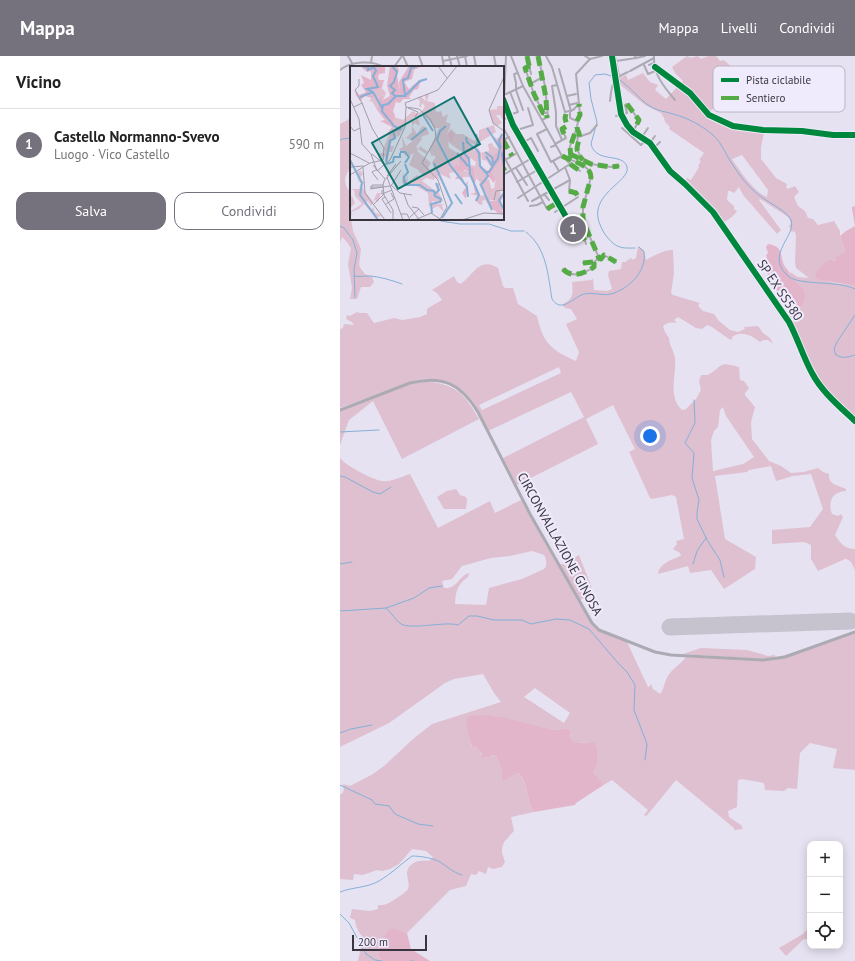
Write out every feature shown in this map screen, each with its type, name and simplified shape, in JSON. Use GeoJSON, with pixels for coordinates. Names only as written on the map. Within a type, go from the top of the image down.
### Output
{"type":"FeatureCollection","features":[{"type":"Feature","properties":{"kind":"main road","name":"CIRCONVALLAZIONE GINOSA"},"geometry":{"type":"LineString","coordinates":[[340,410],[421,380],[432,379],[443,382],[462,391],[478,412],[530,514],[592,623],[599,630],[640,647],[671,655],[763,660],[781,658],[855,632]]}},
{"type":"Feature","properties":{"kind":"street"},"geometry":{"type":"LineString","coordinates":[[348,56],[352,63]]}},
{"type":"Feature","properties":{"kind":"street"},"geometry":{"type":"LineString","coordinates":[[371,63],[372,56]]}},
{"type":"Feature","properties":{"kind":"street"},"geometry":{"type":"LineString","coordinates":[[395,66],[403,56],[408,66]]}},
{"type":"Feature","properties":{"kind":"street"},"geometry":{"type":"LineString","coordinates":[[419,56],[424,66]]}},
{"type":"Feature","properties":{"kind":"street"},"geometry":{"type":"LineString","coordinates":[[442,56],[444,66]]}},
{"type":"Feature","properties":{"kind":"street"},"geometry":{"type":"LineString","coordinates":[[449,56],[452,66]]}},
{"type":"Feature","properties":{"kind":"street"},"geometry":{"type":"LineString","coordinates":[[443,61],[466,56],[467,66]]}},
{"type":"Feature","properties":{"kind":"street"},"geometry":{"type":"LineString","coordinates":[[474,56],[476,66]]}},
{"type":"Feature","properties":{"kind":"street"},"geometry":{"type":"LineString","coordinates":[[494,56],[496,66]]}},
{"type":"Feature","properties":{"kind":"street"},"geometry":{"type":"LineString","coordinates":[[506,56],[504,74],[506,94],[504,110],[510,116],[565,215]]}},
{"type":"Feature","properties":{"kind":"street"},"geometry":{"type":"LineString","coordinates":[[511,56],[523,86],[547,129],[564,157],[570,164],[580,171]]}},
{"type":"Feature","properties":{"kind":"street"},"geometry":{"type":"LineString","coordinates":[[526,56],[531,74]]}},
{"type":"Feature","properties":{"kind":"street"},"geometry":{"type":"LineString","coordinates":[[538,56],[543,77],[547,113],[547,118],[542,120]]}},
{"type":"Feature","properties":{"kind":"street"},"geometry":{"type":"LineString","coordinates":[[546,56],[552,66],[565,112],[571,112]]}},
{"type":"Feature","properties":{"kind":"street"},"geometry":{"type":"LineString","coordinates":[[585,56],[590,59]]}},
{"type":"Feature","properties":{"kind":"street"},"geometry":{"type":"LineString","coordinates":[[572,160],[570,154],[571,143],[580,115],[576,74],[590,59],[602,56]]}},
{"type":"Feature","properties":{"kind":"street"},"geometry":{"type":"LineString","coordinates":[[614,56],[616,60],[618,77]]}},
{"type":"Feature","properties":{"kind":"street"},"geometry":{"type":"LineString","coordinates":[[614,56],[618,96],[622,114],[627,125],[634,132],[639,120],[627,104],[625,105],[627,113],[622,114],[616,116]]}},
{"type":"Feature","properties":{"kind":"street"},"geometry":{"type":"LineString","coordinates":[[616,60],[645,56]]}},
{"type":"Feature","properties":{"kind":"street"},"geometry":{"type":"LineString","coordinates":[[654,57],[655,71],[663,87],[674,100]]}},
{"type":"Feature","properties":{"kind":"street"},"geometry":{"type":"LineString","coordinates":[[610,101],[613,82],[618,77],[654,57]]}},
{"type":"Feature","properties":{"kind":"street"},"geometry":{"type":"LineString","coordinates":[[340,70],[352,63],[371,63],[381,66]]}},
{"type":"Feature","properties":{"kind":"street"},"geometry":{"type":"LineString","coordinates":[[649,65],[654,63]]}},
{"type":"Feature","properties":{"kind":"street"},"geometry":{"type":"LineString","coordinates":[[644,65],[648,74],[655,71]]}},
{"type":"Feature","properties":{"kind":"street"},"geometry":{"type":"LineString","coordinates":[[530,66],[525,68],[530,84],[543,113],[547,113]]}},
{"type":"Feature","properties":{"kind":"street"},"geometry":{"type":"LineString","coordinates":[[655,67],[690,93],[698,101],[705,112],[712,117],[733,126],[756,130],[802,131],[833,135],[855,135]]}},
{"type":"Feature","properties":{"kind":"street"},"geometry":{"type":"LineString","coordinates":[[559,68],[571,112],[570,118],[578,120]]}},
{"type":"Feature","properties":{"kind":"street"},"geometry":{"type":"LineString","coordinates":[[518,73],[514,74],[516,90],[523,110]]}},
{"type":"Feature","properties":{"kind":"street"},"geometry":{"type":"LineString","coordinates":[[530,84],[543,77]]}},
{"type":"Feature","properties":{"kind":"street"},"geometry":{"type":"LineString","coordinates":[[557,85],[552,86],[556,112],[556,126],[562,140]]}},
{"type":"Feature","properties":{"kind":"street"},"geometry":{"type":"LineString","coordinates":[[506,94],[523,86]]}},
{"type":"Feature","properties":{"kind":"street"},"geometry":{"type":"LineString","coordinates":[[504,119],[518,112],[510,92]]}},
{"type":"Feature","properties":{"kind":"street"},"geometry":{"type":"LineString","coordinates":[[567,96],[576,94]]}},
{"type":"Feature","properties":{"kind":"street"},"geometry":{"type":"LineString","coordinates":[[571,112],[578,103]]}},
{"type":"Feature","properties":{"kind":"street"},"geometry":{"type":"LineString","coordinates":[[569,105],[578,103]]}},
{"type":"Feature","properties":{"kind":"street"},"geometry":{"type":"LineString","coordinates":[[517,130],[533,125],[528,108]]}},
{"type":"Feature","properties":{"kind":"street"},"geometry":{"type":"LineString","coordinates":[[578,137],[590,133],[597,125]]}},
{"type":"Feature","properties":{"kind":"street"},"geometry":{"type":"LineString","coordinates":[[577,127],[579,132],[576,147],[578,154],[585,161]]}},
{"type":"Feature","properties":{"kind":"street"},"geometry":{"type":"LineString","coordinates":[[622,128],[641,145],[646,140]]}},
{"type":"Feature","properties":{"kind":"street"},"geometry":{"type":"LineString","coordinates":[[642,137],[648,128]]}},
{"type":"Feature","properties":{"kind":"street"},"geometry":{"type":"LineString","coordinates":[[504,129],[547,210]]}},
{"type":"Feature","properties":{"kind":"street"},"geometry":{"type":"LineString","coordinates":[[547,129],[537,134],[559,171]]}},
{"type":"Feature","properties":{"kind":"street","name":"SP EX SS580"},"geometry":{"type":"LineString","coordinates":[[634,132],[650,143],[666,166],[713,212],[783,313],[798,340],[812,374],[822,389],[855,420]]}},
{"type":"Feature","properties":{"kind":"street"},"geometry":{"type":"LineString","coordinates":[[551,148],[566,138],[564,134]]}},
{"type":"Feature","properties":{"kind":"street"},"geometry":{"type":"LineString","coordinates":[[650,143],[655,136]]}},
{"type":"Feature","properties":{"kind":"street"},"geometry":{"type":"LineString","coordinates":[[504,140],[509,137]]}},
{"type":"Feature","properties":{"kind":"street"},"geometry":{"type":"LineString","coordinates":[[524,142],[531,138],[538,151]]}},
{"type":"Feature","properties":{"kind":"street"},"geometry":{"type":"LineString","coordinates":[[654,148],[660,142]]}},
{"type":"Feature","properties":{"kind":"street"},"geometry":{"type":"LineString","coordinates":[[517,153],[505,160],[528,201]]}},
{"type":"Feature","properties":{"kind":"street"},"geometry":{"type":"LineString","coordinates":[[570,154],[591,164],[611,167],[618,166]]}},
{"type":"Feature","properties":{"kind":"street"},"geometry":{"type":"LineString","coordinates":[[552,161],[564,157],[588,168],[591,173],[583,208],[584,223],[599,258]]}},
{"type":"Feature","properties":{"kind":"street"},"geometry":{"type":"LineString","coordinates":[[504,174],[532,158]]}},
{"type":"Feature","properties":{"kind":"street"},"geometry":{"type":"LineString","coordinates":[[518,198],[570,164]]}},
{"type":"Feature","properties":{"kind":"street"},"geometry":{"type":"LineString","coordinates":[[516,167],[527,186]]}},
{"type":"Feature","properties":{"kind":"street"},"geometry":{"type":"LineString","coordinates":[[565,167],[570,180],[569,191]]}},
{"type":"Feature","properties":{"kind":"street"},"geometry":{"type":"LineString","coordinates":[[517,182],[539,169]]}},
{"type":"Feature","properties":{"kind":"street"},"geometry":{"type":"LineString","coordinates":[[532,201],[570,180]]}},
{"type":"Feature","properties":{"kind":"street"},"geometry":{"type":"LineString","coordinates":[[544,194],[549,200]]}},
{"type":"Feature","properties":{"kind":"street"},"geometry":{"type":"LineString","coordinates":[[555,212],[578,198]]}},
{"type":"Feature","properties":{"kind":"street"},"geometry":{"type":"LineString","coordinates":[[530,206],[543,202]]}},
{"type":"Feature","properties":{"kind":"street"},"geometry":{"type":"LineString","coordinates":[[584,223],[580,225],[580,229],[586,244]]}},
{"type":"Feature","properties":{"kind":"street"},"geometry":{"type":"LineString","coordinates":[[583,263],[594,262],[599,258],[601,259],[604,255],[616,262]]}},
{"type":"Feature","properties":{"kind":"street"},"geometry":{"type":"LineString","coordinates":[[563,269],[568,273],[584,273],[594,267],[594,262]]}},
{"type":"Feature","properties":{"kind":"shaded area"},"geometry":{"type":"Polygon","coordinates":[[[687,56],[691,58],[698,56],[701,59],[708,56],[716,56],[720,61],[724,60],[731,66],[713,66],[713,109],[708,112],[697,97],[680,83],[683,81],[675,73],[672,67],[687,56]]]}},
{"type":"Feature","properties":{"kind":"shaded area"},"geometry":{"type":"Polygon","coordinates":[[[643,73],[650,82],[658,85],[655,90],[666,99],[678,86],[695,99],[702,111],[715,120],[731,127],[744,127],[764,133],[761,147],[761,159],[776,178],[787,184],[786,187],[788,189],[795,186],[799,192],[794,197],[798,206],[805,211],[808,218],[813,219],[818,225],[834,221],[840,231],[840,236],[845,251],[834,261],[828,259],[816,277],[835,283],[855,286],[855,418],[835,401],[818,381],[809,365],[797,332],[786,315],[792,312],[794,308],[802,306],[804,289],[790,276],[790,272],[798,277],[809,278],[796,268],[796,236],[795,232],[793,231],[792,233],[789,226],[791,223],[789,218],[760,199],[759,200],[781,230],[777,234],[743,195],[739,187],[734,193],[728,191],[727,200],[737,211],[730,218],[721,223],[707,204],[685,182],[687,178],[691,180],[699,167],[698,166],[701,161],[699,160],[704,153],[669,129],[670,127],[665,122],[661,113],[645,105],[618,83],[618,79],[626,75],[628,80],[643,73]],[[742,155],[732,159],[757,191],[767,197],[768,190],[742,155]]]}},
{"type":"Feature","properties":{"kind":"shaded area"},"geometry":{"type":"Polygon","coordinates":[[[350,119],[350,167],[345,178],[346,186],[350,192],[350,220],[361,249],[359,265],[365,274],[372,277],[374,282],[370,287],[361,287],[357,299],[350,299],[352,288],[348,264],[351,248],[342,237],[340,243],[340,124],[350,119]]]}},
{"type":"Feature","properties":{"kind":"shaded area"},"geometry":{"type":"Polygon","coordinates":[[[855,206],[855,226],[852,207],[855,206]]]}},
{"type":"Feature","properties":{"kind":"shaded area"},"geometry":{"type":"Polygon","coordinates":[[[855,226],[855,286],[817,279],[815,275],[822,265],[829,259],[834,261],[836,260],[835,258],[845,251],[840,236],[855,226]]]}},
{"type":"Feature","properties":{"kind":"shaded area"},"geometry":{"type":"Polygon","coordinates":[[[768,244],[779,249],[784,265],[789,271],[790,276],[804,289],[805,296],[802,306],[799,307],[780,296],[767,278],[765,260],[768,253],[766,247],[768,244]]]}},
{"type":"Feature","properties":{"kind":"shaded area"},"geometry":{"type":"Polygon","coordinates":[[[638,246],[644,250],[646,260],[663,252],[673,250],[674,273],[671,293],[673,295],[700,303],[698,306],[703,311],[714,314],[719,321],[730,330],[738,332],[745,329],[744,327],[758,326],[763,333],[770,338],[773,344],[768,340],[763,340],[760,342],[743,334],[732,337],[732,340],[712,327],[707,325],[702,329],[696,328],[678,317],[674,320],[677,323],[669,323],[663,326],[669,338],[675,358],[674,392],[677,404],[682,410],[686,409],[696,399],[701,390],[699,381],[701,375],[708,375],[724,364],[739,367],[740,380],[744,381],[749,388],[745,395],[755,407],[751,422],[752,439],[769,461],[781,466],[791,473],[804,472],[818,468],[829,474],[829,478],[832,483],[846,489],[846,491],[837,493],[832,498],[830,505],[832,514],[838,516],[841,514],[843,517],[835,535],[843,545],[848,548],[855,549],[855,570],[850,561],[845,559],[818,571],[811,559],[811,545],[804,542],[772,544],[772,530],[810,527],[823,509],[811,474],[793,476],[776,481],[771,466],[749,470],[747,472],[715,476],[725,539],[756,557],[755,569],[724,589],[711,570],[690,573],[688,566],[658,574],[663,565],[670,560],[681,556],[680,553],[673,549],[677,544],[676,541],[684,539],[676,497],[672,495],[652,499],[650,498],[629,452],[635,449],[613,405],[586,419],[598,444],[517,485],[503,458],[584,417],[571,392],[488,431],[475,405],[465,392],[452,384],[438,380],[416,380],[340,408],[340,329],[343,328],[344,324],[354,325],[346,319],[347,315],[350,316],[357,312],[367,313],[374,323],[394,318],[402,320],[420,317],[427,314],[428,308],[442,300],[437,293],[432,290],[454,276],[457,282],[461,284],[482,265],[492,265],[498,268],[503,286],[505,288],[513,288],[518,304],[537,316],[542,333],[549,344],[560,353],[576,361],[579,352],[566,324],[577,319],[571,309],[563,306],[563,304],[571,298],[573,289],[572,282],[592,280],[593,278],[594,290],[607,291],[612,289],[608,275],[609,271],[621,269],[622,262],[626,262],[630,258],[632,260],[636,258],[638,246]],[[559,367],[479,405],[482,410],[561,373],[559,367]],[[723,407],[720,410],[718,427],[714,431],[711,440],[713,471],[743,464],[754,457],[726,416],[723,407]]]}},
{"type":"Feature","properties":{"kind":"shaded area"},"geometry":{"type":"Polygon","coordinates":[[[425,381],[445,385],[458,392],[469,403],[479,419],[402,459],[373,401],[349,420],[340,445],[340,411],[408,385],[425,381]]]}},
{"type":"Feature","properties":{"kind":"shaded area"},"geometry":{"type":"Polygon","coordinates":[[[340,458],[360,472],[382,481],[392,480],[410,474],[438,528],[490,501],[495,513],[521,500],[595,628],[627,642],[648,687],[651,684],[653,689],[660,694],[670,673],[686,657],[769,660],[855,633],[855,770],[833,768],[837,749],[810,743],[800,753],[797,789],[788,788],[784,791],[765,790],[764,783],[742,779],[738,780],[737,807],[728,811],[729,817],[741,825],[743,829],[734,830],[734,828],[676,780],[649,813],[646,816],[644,815],[648,810],[612,780],[602,786],[602,782],[593,773],[597,765],[597,749],[589,743],[574,742],[570,737],[571,731],[568,728],[554,730],[494,716],[469,716],[467,728],[471,746],[476,746],[482,752],[482,757],[487,758],[494,755],[496,756],[502,770],[502,778],[507,778],[518,773],[522,777],[531,808],[534,812],[511,817],[514,831],[504,842],[502,848],[505,862],[502,867],[493,869],[488,867],[486,874],[479,871],[476,875],[471,874],[466,886],[450,890],[407,933],[403,932],[379,957],[381,961],[358,961],[363,937],[360,934],[355,920],[350,918],[352,909],[370,911],[378,909],[378,905],[387,904],[395,899],[409,887],[407,873],[410,866],[418,861],[429,861],[433,857],[426,851],[412,849],[399,864],[390,869],[382,871],[377,870],[363,875],[354,874],[353,880],[340,879],[340,794],[342,794],[344,790],[343,784],[350,786],[373,774],[432,724],[501,702],[483,674],[454,679],[445,683],[389,723],[340,747],[340,458]],[[532,551],[510,556],[491,558],[462,566],[452,579],[442,581],[444,588],[452,587],[462,577],[469,573],[468,577],[461,583],[458,589],[455,604],[486,605],[489,588],[522,579],[544,569],[546,560],[544,555],[532,551]],[[535,688],[524,697],[564,723],[570,713],[535,688]]]}},
{"type":"Feature","properties":{"kind":"shaded area"},"geometry":{"type":"Polygon","coordinates":[[[456,489],[460,495],[466,497],[466,509],[444,509],[437,497],[447,491],[456,489]]]}},
{"type":"Feature","properties":{"kind":"shaded area"},"geometry":{"type":"Polygon","coordinates":[[[579,555],[595,596],[580,600],[560,565],[579,555]]]}},
{"type":"Feature","properties":{"kind":"shaded area"},"geometry":{"type":"Polygon","coordinates":[[[701,648],[747,650],[768,656],[775,655],[775,657],[764,659],[683,654],[701,648]]]}},
{"type":"Feature","properties":{"kind":"shaded area"},"geometry":{"type":"Polygon","coordinates":[[[484,715],[502,717],[554,730],[568,728],[571,731],[570,737],[575,742],[595,743],[597,749],[597,765],[593,773],[602,782],[602,786],[575,805],[534,812],[531,808],[526,786],[522,777],[518,773],[503,781],[502,770],[496,756],[494,755],[486,758],[481,757],[482,752],[479,751],[476,746],[472,747],[467,727],[467,719],[469,716],[484,715]]]}},
{"type":"Feature","properties":{"kind":"shaded area"},"geometry":{"type":"Polygon","coordinates":[[[390,928],[407,933],[411,949],[430,961],[381,961],[379,957],[380,948],[390,928]]]}},
{"type":"Feature","properties":{"kind":"shaded area"},"geometry":{"type":"Polygon","coordinates":[[[807,929],[807,940],[804,939],[786,956],[779,948],[803,934],[807,929]]]}},
{"type":"Feature","properties":{"kind":"waterway"},"geometry":{"type":"LineString","coordinates":[[614,77],[605,74],[595,75],[589,83],[591,99],[597,122],[591,144],[598,154],[620,160],[625,163],[627,167],[626,173],[603,198],[599,206],[598,216],[602,230],[612,242],[617,246],[635,248]]}},
{"type":"Feature","properties":{"kind":"waterway"},"geometry":{"type":"LineString","coordinates":[[618,79],[653,108],[689,120],[713,135],[720,143],[739,174],[749,186],[790,218],[792,224],[780,252],[779,260],[781,268],[788,276],[801,281],[848,286],[855,289]]}},
{"type":"Feature","properties":{"kind":"waterway"},"geometry":{"type":"LineString","coordinates":[[340,141],[342,139],[350,138]]}},
{"type":"Feature","properties":{"kind":"waterway"},"geometry":{"type":"LineString","coordinates":[[440,220],[460,224],[489,224],[511,231],[524,231]]}},
{"type":"Feature","properties":{"kind":"waterway"},"geometry":{"type":"LineString","coordinates":[[340,226],[344,228],[353,240],[357,253],[354,269],[355,297]]}},
{"type":"Feature","properties":{"kind":"waterway"},"geometry":{"type":"LineString","coordinates":[[526,232],[533,239],[542,254],[548,272],[552,299],[560,305],[564,305],[584,294],[591,293],[604,295],[618,292],[630,284],[643,266],[644,252],[639,247]]}},
{"type":"Feature","properties":{"kind":"waterway"},"geometry":{"type":"LineString","coordinates":[[354,276],[378,277],[402,284]]}},
{"type":"Feature","properties":{"kind":"waterway"},"geometry":{"type":"LineString","coordinates":[[855,315],[834,349],[836,355],[841,357],[855,355]]}},
{"type":"Feature","properties":{"kind":"waterway"},"geometry":{"type":"LineString","coordinates":[[694,400],[695,423],[685,443],[694,453],[692,478],[699,500],[697,519],[707,540],[720,560],[724,577]]}},
{"type":"Feature","properties":{"kind":"waterway"},"geometry":{"type":"LineString","coordinates":[[340,432],[379,430]]}},
{"type":"Feature","properties":{"kind":"waterway"},"geometry":{"type":"LineString","coordinates":[[340,476],[380,494],[391,487]]}},
{"type":"Feature","properties":{"kind":"waterway"},"geometry":{"type":"LineString","coordinates":[[693,564],[697,551],[706,538]]}},
{"type":"Feature","properties":{"kind":"waterway"},"geometry":{"type":"LineString","coordinates":[[340,564],[352,562]]}},
{"type":"Feature","properties":{"kind":"waterway"},"geometry":{"type":"LineString","coordinates":[[386,608],[414,598],[429,588],[442,586]]}},
{"type":"Feature","properties":{"kind":"waterway"},"geometry":{"type":"LineString","coordinates":[[340,611],[386,608],[397,621],[406,626],[445,624],[458,625],[469,616],[477,616],[494,620],[522,620],[531,624],[556,619],[570,620],[589,629],[627,672],[635,685],[634,710],[647,744],[645,760]]}},
{"type":"Feature","properties":{"kind":"waterway"},"geometry":{"type":"LineString","coordinates":[[340,733],[351,729],[372,725]]}},
{"type":"Feature","properties":{"kind":"waterway"},"geometry":{"type":"LineString","coordinates":[[340,785],[372,800],[375,804],[389,806],[395,814],[418,824],[433,826]]}},
{"type":"Feature","properties":{"kind":"waterway"},"geometry":{"type":"LineString","coordinates":[[340,892],[370,885],[379,881],[412,856],[419,856],[440,862],[462,875]]}},
{"type":"Feature","properties":{"kind":"waterway"},"geometry":{"type":"LineString","coordinates":[[340,914],[349,923],[366,954],[375,960],[382,961]]}},
{"type":"Feature","properties":{"kind":"runway"},"geometry":{"type":"LineString","coordinates":[[670,627],[850,621]]}},
{"type":"Feature","properties":{"kind":"marked path"},"geometry":{"type":"LineString","coordinates":[[527,56],[530,70]]}},
{"type":"Feature","properties":{"kind":"marked path"},"geometry":{"type":"LineString","coordinates":[[538,56],[546,98],[547,118]]}},
{"type":"Feature","properties":{"kind":"marked path"},"geometry":{"type":"LineString","coordinates":[[530,66],[525,68],[534,94],[543,113],[547,113]]}},
{"type":"Feature","properties":{"kind":"marked path"},"geometry":{"type":"LineString","coordinates":[[577,121],[580,115],[579,104]]}},
{"type":"Feature","properties":{"kind":"marked path"},"geometry":{"type":"LineString","coordinates":[[627,104],[639,120],[633,132]]}},
{"type":"Feature","properties":{"kind":"marked path"},"geometry":{"type":"LineString","coordinates":[[564,134],[562,129],[567,126],[565,118],[566,114]]}},
{"type":"Feature","properties":{"kind":"marked path"},"geometry":{"type":"LineString","coordinates":[[577,127],[579,133],[577,149],[579,156],[583,160]]}},
{"type":"Feature","properties":{"kind":"marked path"},"geometry":{"type":"LineString","coordinates":[[571,158],[570,147],[576,130]]}},
{"type":"Feature","properties":{"kind":"marked path"},"geometry":{"type":"LineString","coordinates":[[504,142],[512,156]]}},
{"type":"Feature","properties":{"kind":"marked path"},"geometry":{"type":"LineString","coordinates":[[570,154],[591,164],[611,167],[619,166]]}},
{"type":"Feature","properties":{"kind":"marked path"},"geometry":{"type":"LineString","coordinates":[[562,156],[584,166],[590,173],[591,177],[583,207],[583,221],[599,258]]}},
{"type":"Feature","properties":{"kind":"marked path"},"geometry":{"type":"LineString","coordinates":[[570,164],[580,171]]}},
{"type":"Feature","properties":{"kind":"marked path"},"geometry":{"type":"LineString","coordinates":[[569,191],[576,193],[578,197]]}},
{"type":"Feature","properties":{"kind":"marked path"},"geometry":{"type":"LineString","coordinates":[[547,209],[557,203]]}},
{"type":"Feature","properties":{"kind":"marked path"},"geometry":{"type":"LineString","coordinates":[[581,231],[586,244]]}},
{"type":"Feature","properties":{"kind":"marked path"},"geometry":{"type":"LineString","coordinates":[[583,263],[594,262],[599,258],[601,259],[604,255],[616,262]]}},
{"type":"Feature","properties":{"kind":"marked path"},"geometry":{"type":"LineString","coordinates":[[563,269],[570,274],[578,274],[594,267],[594,262]]}},
{"type":"Feature","properties":{"kind":"cycle path"},"geometry":{"type":"LineString","coordinates":[[612,56],[621,114],[627,125],[633,132],[650,143],[670,171],[713,212],[789,322],[816,380],[831,398],[855,421]]}},
{"type":"Feature","properties":{"kind":"cycle path"},"geometry":{"type":"LineString","coordinates":[[655,67],[690,93],[709,115],[733,126],[763,130],[855,135]]}},
{"type":"Feature","properties":{"kind":"cycle path"},"geometry":{"type":"LineString","coordinates":[[504,102],[513,125],[565,215]]}},
{"type":"Feature","properties":{"kind":"place","name":"Castello Normanno-Svevo"},"geometry":{"type":"Point","coordinates":[573,229]}}]}
